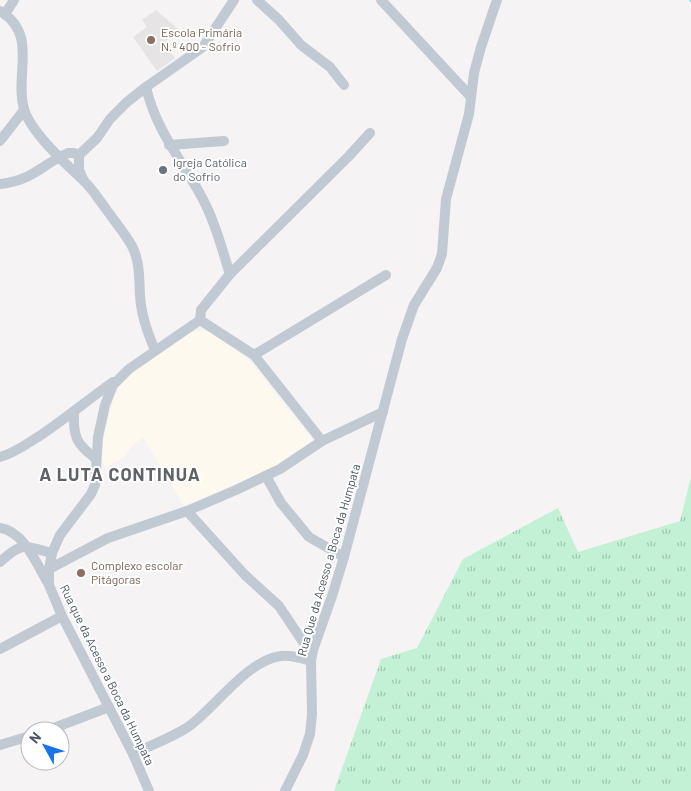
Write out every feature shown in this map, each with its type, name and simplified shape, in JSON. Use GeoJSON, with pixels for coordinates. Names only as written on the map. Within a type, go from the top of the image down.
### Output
{"type":"FeatureCollection","features":[{"type":"Feature","properties":{"kind":"street"},"geometry":{"type":"LineString","coordinates":[[14,0],[2,13],[12,20],[22,42],[24,110],[29,120],[59,158],[86,183],[116,220],[133,248],[138,262],[144,325],[155,350]]}},
{"type":"Feature","properties":{"kind":"street"},"geometry":{"type":"LineString","coordinates":[[86,183],[79,170],[79,156],[110,119],[146,86],[203,47],[234,0]]}},
{"type":"Feature","properties":{"kind":"street"},"geometry":{"type":"LineString","coordinates":[[257,0],[279,20],[301,45],[330,66],[344,85]]}},
{"type":"Feature","properties":{"kind":"street"},"geometry":{"type":"LineString","coordinates":[[381,0],[471,98]]}},
{"type":"Feature","properties":{"kind":"street","name":"Rua Que da Acesso a Boca da Humpata"},"geometry":{"type":"LineString","coordinates":[[285,791],[303,755],[310,734],[312,714],[311,661],[313,650],[344,557],[374,451],[402,339],[414,305],[437,268],[442,254],[446,199],[469,114],[474,73],[497,0]]}},
{"type":"Feature","properties":{"kind":"street"},"geometry":{"type":"LineString","coordinates":[[146,86],[157,120],[169,145],[207,207],[214,222],[230,274]]}},
{"type":"Feature","properties":{"kind":"street"},"geometry":{"type":"LineString","coordinates":[[0,141],[24,110]]}},
{"type":"Feature","properties":{"kind":"street"},"geometry":{"type":"LineString","coordinates":[[200,320],[201,310],[230,274],[370,133]]}},
{"type":"Feature","properties":{"kind":"street"},"geometry":{"type":"LineString","coordinates":[[169,145],[224,141]]}},
{"type":"Feature","properties":{"kind":"street"},"geometry":{"type":"LineString","coordinates":[[0,184],[14,183],[25,179],[68,153],[74,153],[79,156]]}},
{"type":"Feature","properties":{"kind":"street"},"geometry":{"type":"LineString","coordinates":[[254,355],[386,275]]}},
{"type":"Feature","properties":{"kind":"street"},"geometry":{"type":"LineString","coordinates":[[0,457],[8,455],[24,446],[74,412],[155,350],[200,320]]}},
{"type":"Feature","properties":{"kind":"street"},"geometry":{"type":"LineString","coordinates":[[200,320],[254,355],[322,442]]}},
{"type":"Feature","properties":{"kind":"street","name":"Rua que da Acesso a Boca da Humpata"},"geometry":{"type":"LineString","coordinates":[[121,376],[113,385],[105,406],[96,458],[96,475],[91,494],[60,534],[52,553],[49,568],[49,585],[62,616],[133,754],[148,791]]}},
{"type":"Feature","properties":{"kind":"street"},"geometry":{"type":"LineString","coordinates":[[74,412],[73,428],[81,448],[96,458]]}},
{"type":"Feature","properties":{"kind":"street"},"geometry":{"type":"LineString","coordinates":[[49,568],[108,538],[187,511],[266,476],[322,442],[384,412]]}},
{"type":"Feature","properties":{"kind":"street"},"geometry":{"type":"LineString","coordinates":[[266,476],[281,503],[309,537],[344,557]]}},
{"type":"Feature","properties":{"kind":"street"},"geometry":{"type":"LineString","coordinates":[[187,511],[245,575],[279,606],[304,642],[313,650]]}},
{"type":"Feature","properties":{"kind":"street"},"geometry":{"type":"LineString","coordinates":[[0,528],[14,532],[26,546],[49,585]]}},
{"type":"Feature","properties":{"kind":"street"},"geometry":{"type":"LineString","coordinates":[[0,562],[18,547],[26,546],[52,553]]}},
{"type":"Feature","properties":{"kind":"street"},"geometry":{"type":"LineString","coordinates":[[0,649],[62,616]]}},
{"type":"Feature","properties":{"kind":"street"},"geometry":{"type":"LineString","coordinates":[[133,754],[186,728],[205,714],[235,682],[271,658],[293,656],[311,661]]}},
{"type":"Feature","properties":{"kind":"street"},"geometry":{"type":"LineString","coordinates":[[70,722],[109,707]]}},
{"type":"Feature","properties":{"kind":"street"},"geometry":{"type":"LineString","coordinates":[[0,745],[20,739]]}},
{"type":"Feature","properties":{"kind":"shaded area","name":"Escola Primária N.º 400 - Sofrio"},"geometry":{"type":"Polygon","coordinates":[[[156,10],[178,29],[164,43],[175,58],[157,71],[133,37],[147,27],[142,20],[156,10]]]}},
{"type":"Feature","properties":{"kind":"shaded area"},"geometry":{"type":"Polygon","coordinates":[[[196,331],[208,331],[226,341],[250,361],[315,443],[276,466],[184,506],[143,437],[131,447],[124,457],[106,467],[101,460],[103,440],[114,397],[124,380],[141,365],[181,337],[196,331]]]}},
{"type":"Feature","properties":{"kind":"green space"},"geometry":{"type":"Polygon","coordinates":[[[691,477],[691,791],[334,791],[381,659],[417,648],[463,559],[558,508],[578,552],[680,521],[691,477]]]}},
{"type":"Feature","properties":{"kind":"place","name":"Escola Primária N.º 400 - Sofrio"},"geometry":{"type":"Point","coordinates":[151,40]}},
{"type":"Feature","properties":{"kind":"place","name":"Igreja Católica do Sofrio"},"geometry":{"type":"Point","coordinates":[163,170]}},
{"type":"Feature","properties":{"kind":"place","name":"Complexo escolar Pitágoras"},"geometry":{"type":"Point","coordinates":[81,573]}},
{"type":"Feature","properties":{"kind":"district","name":"A LUTA CONTINUA"},"geometry":{"type":"Point","coordinates":[120,475]}}]}
